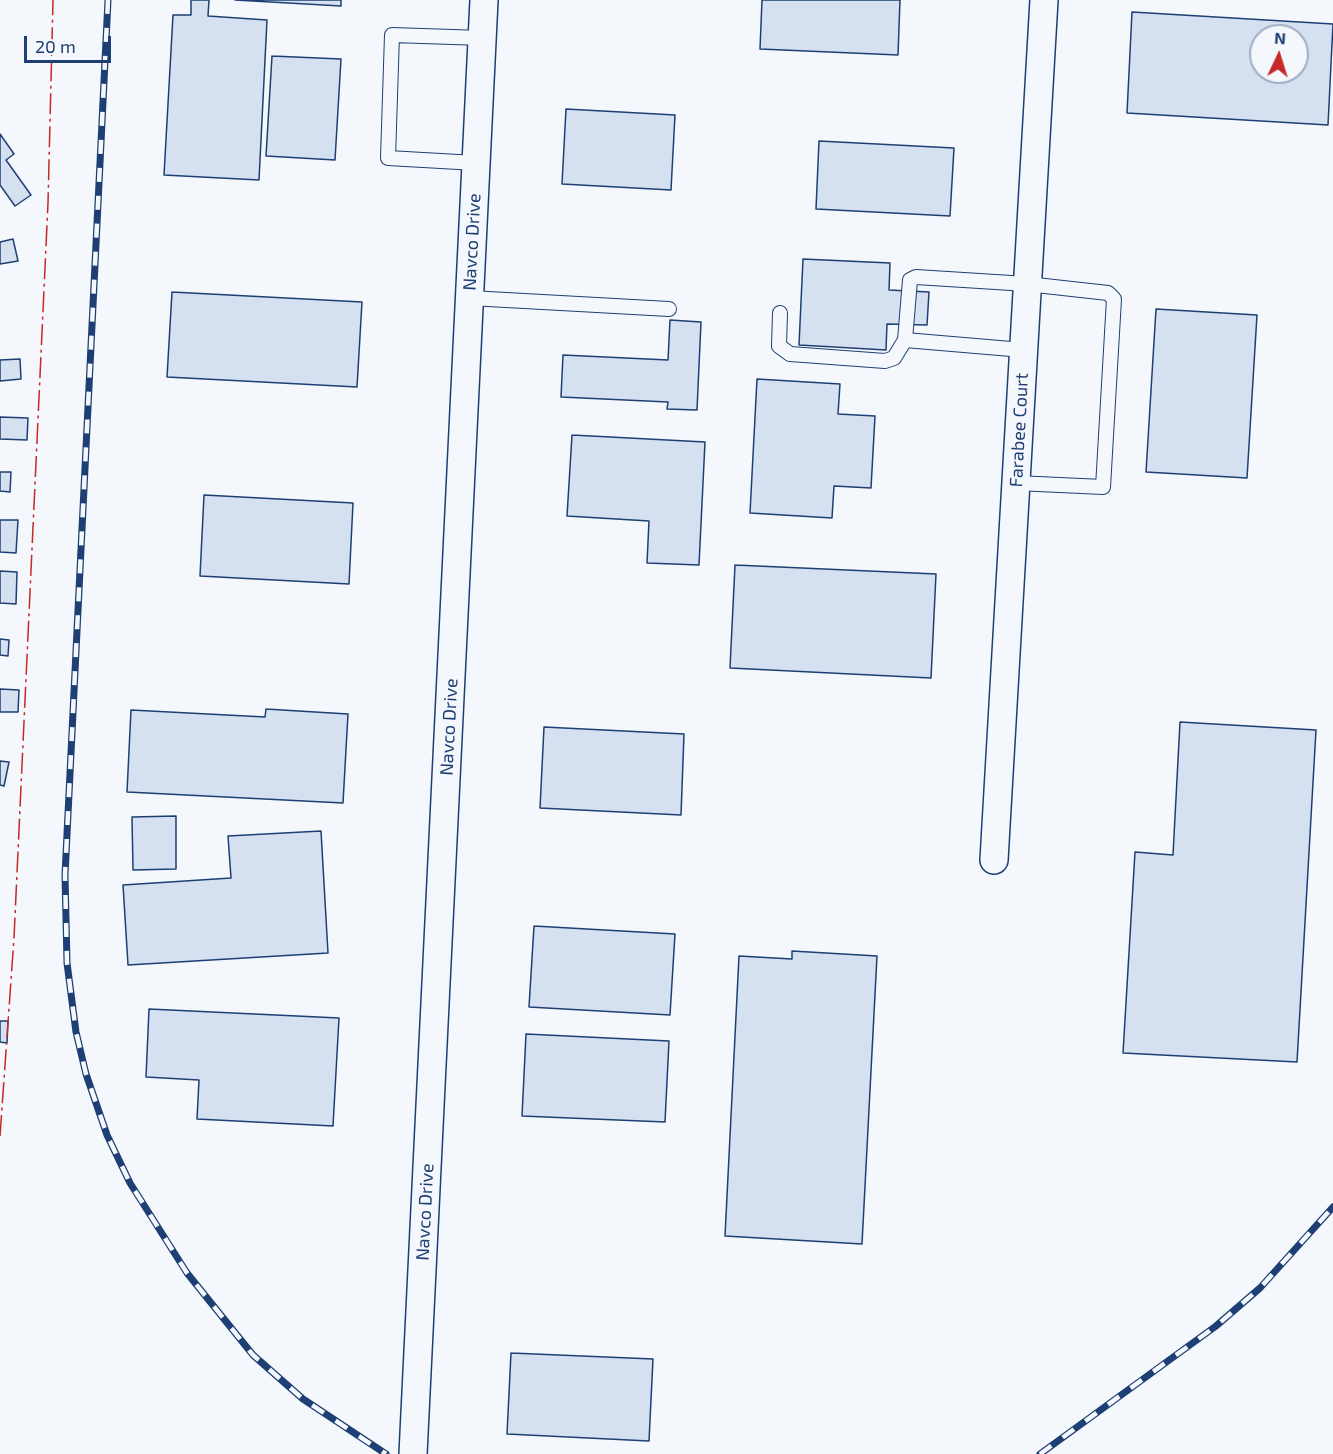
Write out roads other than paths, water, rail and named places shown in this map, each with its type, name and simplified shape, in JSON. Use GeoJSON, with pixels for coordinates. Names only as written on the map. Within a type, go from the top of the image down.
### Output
{"type":"FeatureCollection","features":[{"type":"Feature","properties":{"kind":"street","name":"Navco Drive"},"geometry":{"type":"LineString","coordinates":[[413,1454],[484,0]]}},
{"type":"Feature","properties":{"kind":"street","name":"Farabee Court"},"geometry":{"type":"LineString","coordinates":[[994,860],[1044,0]]}},
{"type":"Feature","properties":{"kind":"lane"},"geometry":{"type":"LineString","coordinates":[[476,163],[388,158],[392,35],[483,38]]}},
{"type":"Feature","properties":{"kind":"lane"},"geometry":{"type":"LineString","coordinates":[[780,313],[779,346],[790,354],[885,361],[894,358],[905,340],[908,291],[910,280],[916,277],[1027,284],[1108,293],[1114,299],[1103,487],[1016,483]]}},
{"type":"Feature","properties":{"kind":"lane"},"geometry":{"type":"LineString","coordinates":[[470,298],[669,309]]}},
{"type":"Feature","properties":{"kind":"lane"},"geometry":{"type":"LineString","coordinates":[[905,340],[1023,350]]}},
{"type":"Feature","properties":{"kind":"railway"},"geometry":{"type":"LineString","coordinates":[[108,0],[65,875],[67,963],[76,1032],[86,1074],[107,1135],[130,1183],[187,1273],[253,1355],[303,1399],[386,1454]]}},
{"type":"Feature","properties":{"kind":"railway"},"geometry":{"type":"LineString","coordinates":[[1040,1454],[1216,1326],[1260,1288],[1333,1207]]}}]}
